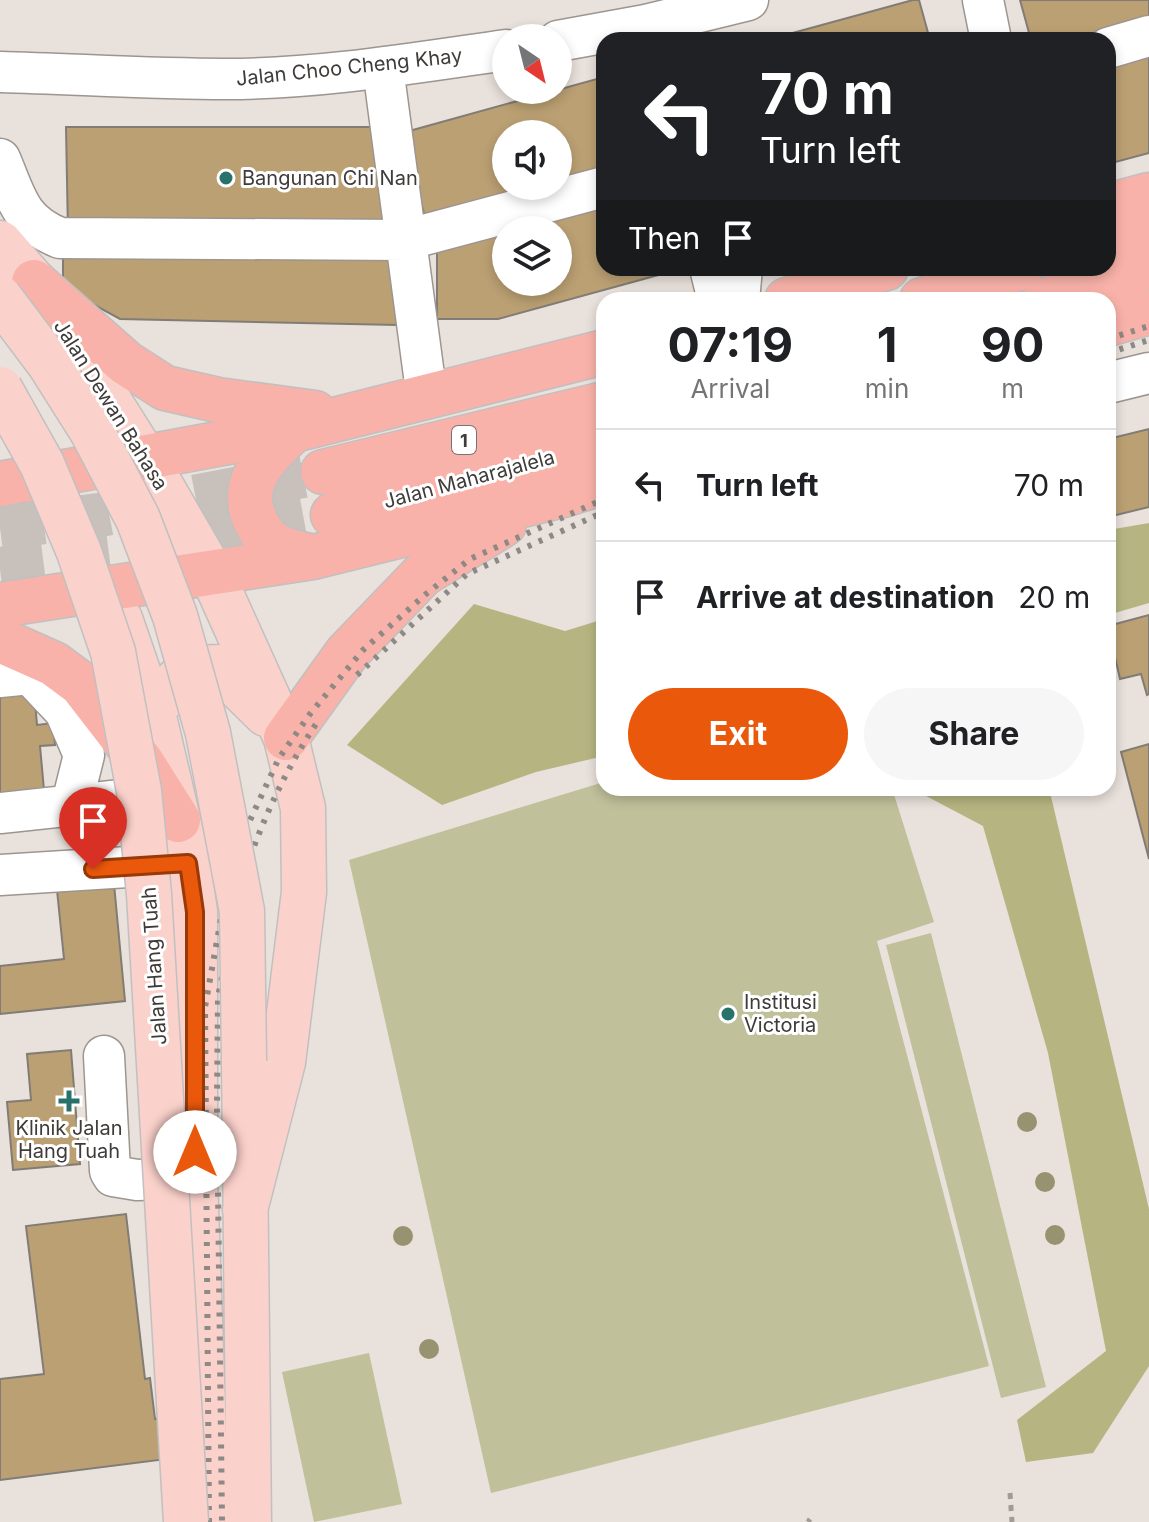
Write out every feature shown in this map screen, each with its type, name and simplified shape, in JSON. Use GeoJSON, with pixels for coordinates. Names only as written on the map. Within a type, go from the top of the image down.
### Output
{"type":"FeatureCollection","features":[{"type":"Feature","properties":{"kind":"highway"},"geometry":{"type":"LineString","coordinates":[[1116,204],[1149,195]]}},
{"type":"Feature","properties":{"kind":"highway"},"geometry":{"type":"LineString","coordinates":[[1116,238],[1149,228]]}},
{"type":"Feature","properties":{"kind":"highway"},"geometry":{"type":"LineString","coordinates":[[1069,292],[1149,266]]}},
{"type":"Feature","properties":{"kind":"highway"},"geometry":{"type":"LineString","coordinates":[[807,292],[847,276]]}},
{"type":"Feature","properties":{"kind":"highway"},"geometry":{"type":"LineString","coordinates":[[946,292],[996,276]]}},
{"type":"Feature","properties":{"kind":"highway"},"geometry":{"type":"LineString","coordinates":[[17,290],[165,388],[218,400],[340,417]]}},
{"type":"Feature","properties":{"kind":"highway"},"geometry":{"type":"LineString","coordinates":[[1116,322],[1149,312]]}},
{"type":"Feature","properties":{"kind":"highway"},"geometry":{"type":"LineString","coordinates":[[19,481],[294,430],[596,354]]}},
{"type":"Feature","properties":{"kind":"highway","name":"Jalan Maharajalela"},"geometry":{"type":"LineString","coordinates":[[323,472],[596,406]]}},
{"type":"Feature","properties":{"kind":"highway"},"geometry":{"type":"LineString","coordinates":[[294,430],[273,449],[255,472],[248,496],[262,535],[278,547],[313,557]]}},
{"type":"Feature","properties":{"kind":"highway","name":"Jalan Maharajalela"},"geometry":{"type":"LineString","coordinates":[[333,515],[596,444]]}},
{"type":"Feature","properties":{"kind":"highway"},"geometry":{"type":"LineString","coordinates":[[0,605],[313,557],[584,488]]}},
{"type":"Feature","properties":{"kind":"highway"},"geometry":{"type":"LineString","coordinates":[[286,738],[347,653],[423,574],[491,531],[584,488]]}},
{"type":"Feature","properties":{"kind":"highway"},"geometry":{"type":"LineString","coordinates":[[0,640],[54,664],[81,684],[142,763],[178,820]]}},
{"type":"Feature","properties":{"kind":"main road","name":"Jalan Dewan Bahasa"},"geometry":{"type":"LineString","coordinates":[[0,243],[17,290],[145,458],[212,574]]}},
{"type":"Feature","properties":{"kind":"main road","name":"Jalan Hang Tuah"},"geometry":{"type":"LineString","coordinates":[[17,290],[49,363],[92,431],[138,519],[175,616],[208,733],[242,911],[245,1210],[227,1467],[206,1521]]}},
{"type":"Feature","properties":{"kind":"main road","name":"Jalan Hang Tuah"},"geometry":{"type":"LineString","coordinates":[[0,389],[42,464],[79,552],[113,652],[139,791],[206,1521]]}},
{"type":"Feature","properties":{"kind":"main road"},"geometry":{"type":"LineString","coordinates":[[0,414],[19,481],[107,590]]}},
{"type":"Feature","properties":{"kind":"main road","name":"Jalan Hang Tuah"},"geometry":{"type":"LineString","coordinates":[[212,574],[286,738],[303,808],[304,892],[283,1062],[245,1210]]}},
{"type":"Feature","properties":{"kind":"main road","name":"Jalan Hang Tuah"},"geometry":{"type":"LineString","coordinates":[[107,590],[125,630],[155,721],[188,863],[195,912],[195,1178],[227,1467]]}},
{"type":"Feature","properties":{"kind":"main road"},"geometry":{"type":"LineString","coordinates":[[162,754],[165,701],[172,683],[195,667],[218,667],[258,704],[286,738]]}},
{"type":"Feature","properties":{"kind":"street"},"geometry":{"type":"LineString","coordinates":[[608,32],[748,0]]}},
{"type":"Feature","properties":{"kind":"street"},"geometry":{"type":"LineString","coordinates":[[983,0],[989,32]]}},
{"type":"Feature","properties":{"kind":"street"},"geometry":{"type":"LineString","coordinates":[[572,38],[596,34]]}},
{"type":"Feature","properties":{"kind":"street"},"geometry":{"type":"LineString","coordinates":[[1116,46],[1149,36]]}},
{"type":"Feature","properties":{"kind":"street","name":"Jalan Choo Cheng Khay"},"geometry":{"type":"LineString","coordinates":[[0,72],[227,79],[383,68],[492,52]]}},
{"type":"Feature","properties":{"kind":"street"},"geometry":{"type":"LineString","coordinates":[[383,68],[427,398]]}},
{"type":"Feature","properties":{"kind":"street"},"geometry":{"type":"LineString","coordinates":[[0,159],[21,210],[38,230],[60,238],[405,240],[596,189]]}},
{"type":"Feature","properties":{"kind":"street"},"geometry":{"type":"LineString","coordinates":[[1116,381],[1149,373]]}},
{"type":"Feature","properties":{"kind":"street"},"geometry":{"type":"LineString","coordinates":[[0,677],[30,674],[65,711],[84,755],[71,807]]}},
{"type":"Feature","properties":{"kind":"street"},"geometry":{"type":"LineString","coordinates":[[0,813],[121,800],[178,820]]}},
{"type":"Feature","properties":{"kind":"street"},"geometry":{"type":"LineString","coordinates":[[0,875],[188,863]]}},
{"type":"Feature","properties":{"kind":"street"},"geometry":{"type":"LineString","coordinates":[[104,1056],[110,1171],[113,1176],[137,1180],[195,1178]]}},
{"type":"Feature","properties":{"kind":"path"},"geometry":{"type":"LineString","coordinates":[[1010,1493],[1012,1522]]}},
{"type":"Feature","properties":{"kind":"green space"},"geometry":{"type":"Polygon","coordinates":[[[596,784],[596,796],[895,796],[934,922],[877,941],[989,1366],[491,1493],[349,860],[596,784]]]}},
{"type":"Feature","properties":{"kind":"green space"},"geometry":{"type":"Polygon","coordinates":[[[931,933],[1046,1387],[1001,1398],[886,945],[931,933]]]}},
{"type":"Feature","properties":{"kind":"green space"},"geometry":{"type":"Polygon","coordinates":[[[369,1353],[402,1504],[314,1522],[282,1372],[369,1353]]]}},
{"type":"Feature","properties":{"kind":"shaded area"},"geometry":{"type":"Polygon","coordinates":[[[1149,523],[1149,603],[1116,613],[1116,529],[1149,523]]]}},
{"type":"Feature","properties":{"kind":"shaded area"},"geometry":{"type":"Polygon","coordinates":[[[474,604],[565,631],[596,621],[596,758],[536,772],[442,805],[347,745],[474,604]]]}},
{"type":"Feature","properties":{"kind":"shaded area"},"geometry":{"type":"Polygon","coordinates":[[[926,796],[1051,796],[1149,1209],[1149,1366],[1093,1453],[1026,1462],[1017,1420],[1106,1351],[1048,1053],[983,826],[926,796]]]}},
{"type":"Feature","properties":{"kind":"building"},"geometry":{"type":"Polygon","coordinates":[[[919,0],[928,32],[796,32],[919,0]]]}},
{"type":"Feature","properties":{"kind":"building"},"geometry":{"type":"Polygon","coordinates":[[[1020,0],[1149,0],[1149,27],[1116,36],[1116,32],[1029,32],[1020,0]]]}},
{"type":"Feature","properties":{"kind":"building"},"geometry":{"type":"Polygon","coordinates":[[[1149,52],[1149,153],[1116,162],[1116,61],[1149,52]]]}},
{"type":"Feature","properties":{"kind":"building"},"geometry":{"type":"Polygon","coordinates":[[[596,79],[596,174],[572,181],[572,120],[492,120],[492,200],[502,200],[426,221],[402,133],[507,104],[572,104],[572,86],[596,79]]]}},
{"type":"Feature","properties":{"kind":"building","name":"Bangunan Chi Nan"},"geometry":{"type":"Polygon","coordinates":[[[66,127],[383,127],[388,228],[68,233],[66,127]]]}},
{"type":"Feature","properties":{"kind":"building"},"geometry":{"type":"Polygon","coordinates":[[[596,195],[596,276],[655,276],[596,292],[498,319],[437,319],[437,238],[492,223],[492,296],[572,296],[572,216],[519,216],[596,195]]]}},
{"type":"Feature","properties":{"kind":"building"},"geometry":{"type":"Polygon","coordinates":[[[63,250],[399,255],[397,325],[120,319],[63,288],[63,250]]]}},
{"type":"Feature","properties":{"kind":"building"},"geometry":{"type":"Polygon","coordinates":[[[1149,429],[1149,507],[1116,515],[1116,437],[1149,429]]]}},
{"type":"Feature","properties":{"kind":"building"},"geometry":{"type":"Polygon","coordinates":[[[1149,615],[1147,695],[1141,674],[1120,679],[1116,661],[1116,624],[1149,615]]]}},
{"type":"Feature","properties":{"kind":"building"},"geometry":{"type":"Polygon","coordinates":[[[34,690],[37,725],[53,723],[55,745],[40,746],[44,790],[0,795],[0,694],[34,690]]]}},
{"type":"Feature","properties":{"kind":"building"},"geometry":{"type":"Polygon","coordinates":[[[1149,744],[1149,859],[1121,752],[1149,744]]]}},
{"type":"Feature","properties":{"kind":"building"},"geometry":{"type":"Polygon","coordinates":[[[114,884],[125,1001],[0,1014],[0,966],[64,959],[57,890],[114,884]]]}},
{"type":"Feature","properties":{"kind":"building"},"geometry":{"type":"Polygon","coordinates":[[[71,1050],[80,1164],[13,1170],[7,1102],[31,1100],[27,1054],[71,1050]]]}},
{"type":"Feature","properties":{"kind":"building"},"geometry":{"type":"Polygon","coordinates":[[[126,1214],[145,1379],[150,1378],[155,1419],[162,1418],[167,1459],[0,1480],[0,1379],[44,1374],[26,1226],[126,1214]]]}},
{"type":"Feature","properties":{"kind":"tunnel"},"geometry":{"type":"LineString","coordinates":[[0,528],[106,514],[323,472]]}},
{"type":"Feature","properties":{"kind":"tunnel"},"geometry":{"type":"LineString","coordinates":[[0,569],[119,554],[333,515]]}},
{"type":"Feature","properties":{"kind":"railway"},"geometry":{"type":"LineString","coordinates":[[1116,336],[1149,326]]}},
{"type":"Feature","properties":{"kind":"railway"},"geometry":{"type":"LineString","coordinates":[[1116,350],[1149,340]]}},
{"type":"Feature","properties":{"kind":"railway"},"geometry":{"type":"LineString","coordinates":[[209,1522],[205,1007],[226,891],[245,831],[279,758],[310,714],[363,650],[470,559],[596,503]]}},
{"type":"Feature","properties":{"kind":"railway"},"geometry":{"type":"LineString","coordinates":[[357,675],[467,574],[596,516]]}},
{"type":"Feature","properties":{"kind":"railway"},"geometry":{"type":"LineString","coordinates":[[239,891],[272,803],[318,721]]}},
{"type":"Feature","properties":{"kind":"railway"},"geometry":{"type":"LineString","coordinates":[[222,977],[218,997],[217,1106],[222,1522]]}},
{"type":"Feature","properties":{"kind":"place","name":"Bangunan Chi Nan"},"geometry":{"type":"Point","coordinates":[226,178]}},
{"type":"Feature","properties":{"kind":"place","name":"Institusi Victoria"},"geometry":{"type":"Point","coordinates":[728,1014]}},
{"type":"Feature","properties":{"kind":"place","name":"Klinik Jalan Hang Tuah"},"geometry":{"type":"Point","coordinates":[69,1101]}},
{"type":"Feature","properties":{"kind":"route"},"geometry":{"type":"LineString","coordinates":[[93,869],[188,863],[195,912],[195,1152]]}}]}
